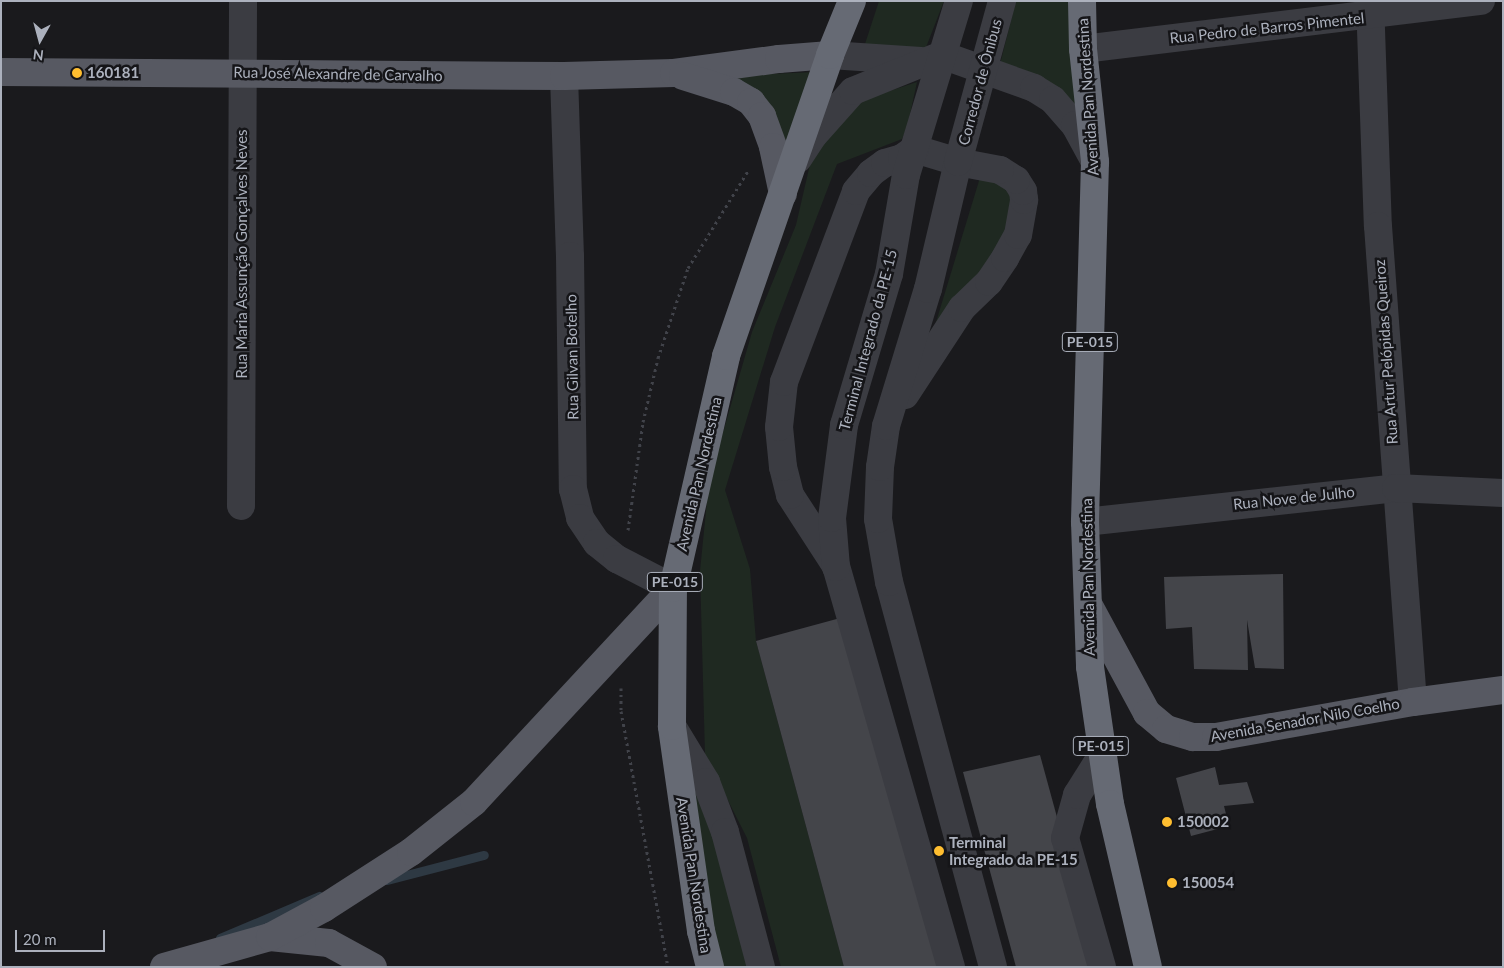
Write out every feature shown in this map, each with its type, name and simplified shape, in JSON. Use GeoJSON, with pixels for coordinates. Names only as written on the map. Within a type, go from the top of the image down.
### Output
{"type":"FeatureCollection","features":[{"type":"Feature","properties":{"kind":"highway","name":"Avenida Pan Nordestina"},"geometry":{"type":"LineString","coordinates":[[710,967],[701,931],[672,726],[674,588],[726,356],[830,55],[852,1]]}},
{"type":"Feature","properties":{"kind":"highway","name":"Avenida Pan Nordestina"},"geometry":{"type":"LineString","coordinates":[[1082,1],[1083,49],[1095,162],[1085,522],[1090,667],[1110,804],[1148,967]]}},
{"type":"Feature","properties":{"kind":"main road","name":"Rua José Alexandre de Carvalho"},"geometry":{"type":"LineString","coordinates":[[1,72],[564,76],[674,73],[779,59],[830,55]]}},
{"type":"Feature","properties":{"kind":"main road","name":"Rua José Alexandre de Carvalho"},"geometry":{"type":"LineString","coordinates":[[674,73],[734,92],[751,102],[762,116],[787,181]]}},
{"type":"Feature","properties":{"kind":"main road"},"geometry":{"type":"LineString","coordinates":[[164,967],[270,937],[324,908],[411,852],[474,802],[674,588]]}},
{"type":"Feature","properties":{"kind":"main road","name":"Avenida Senador Nilo Coelho"},"geometry":{"type":"LineString","coordinates":[[1088,604],[1147,713],[1166,729],[1193,737],[1216,737],[1413,702],[1503,690]]}},
{"type":"Feature","properties":{"kind":"main road"},"geometry":{"type":"LineString","coordinates":[[270,937],[329,943],[373,967]]}},
{"type":"Feature","properties":{"kind":"street","name":"Rua Maria Assunção Gonçalves Neves"},"geometry":{"type":"LineString","coordinates":[[241,506],[243,1]]}},
{"type":"Feature","properties":{"kind":"street"},"geometry":{"type":"LineString","coordinates":[[836,567],[790,496],[783,467],[779,427],[784,382],[856,191],[871,173],[885,163],[902,158],[915,149],[935,58],[959,1]]}},
{"type":"Feature","properties":{"kind":"street","name":"Corredor de Ônibus"},"geometry":{"type":"LineString","coordinates":[[958,162],[985,69],[1002,1]]}},
{"type":"Feature","properties":{"kind":"street","name":"Rua Pedro de Barros Pimentel"},"geometry":{"type":"LineString","coordinates":[[1083,49],[1370,9],[1481,1]]}},
{"type":"Feature","properties":{"kind":"street","name":"Rua Artur Pelópidas Queiroz"},"geometry":{"type":"LineString","coordinates":[[1370,9],[1378,226],[1413,702]]}},
{"type":"Feature","properties":{"kind":"street"},"geometry":{"type":"LineString","coordinates":[[830,55],[935,58],[985,69],[1034,88],[1053,100],[1075,124],[1095,162]]}},
{"type":"Feature","properties":{"kind":"street"},"geometry":{"type":"LineString","coordinates":[[787,181],[813,136],[853,91],[935,58]]}},
{"type":"Feature","properties":{"kind":"street","name":"Rua Gilvan Botelho"},"geometry":{"type":"LineString","coordinates":[[564,76],[570,256],[573,489],[580,518],[597,542],[617,560],[674,588]]}},
{"type":"Feature","properties":{"kind":"street"},"geometry":{"type":"LineString","coordinates":[[886,426],[931,352],[962,308],[989,282],[1013,243],[1021,224],[1023,191],[1016,180],[1000,170],[958,162],[915,149]]}},
{"type":"Feature","properties":{"kind":"street","name":"Terminal Integrado da PE-15"},"geometry":{"type":"LineString","coordinates":[[915,149],[906,175],[889,274],[844,425],[832,518],[836,567],[951,967]]}},
{"type":"Feature","properties":{"kind":"street"},"geometry":{"type":"LineString","coordinates":[[958,162],[928,289],[886,426],[880,467],[878,519],[889,582],[994,967]]}},
{"type":"Feature","properties":{"kind":"street","name":"Rua Nove de Julho"},"geometry":{"type":"LineString","coordinates":[[1085,522],[1396,488],[1503,493]]}},
{"type":"Feature","properties":{"kind":"street"},"geometry":{"type":"LineString","coordinates":[[672,726],[706,782],[725,832],[761,967]]}},
{"type":"Feature","properties":{"kind":"street"},"geometry":{"type":"LineString","coordinates":[[1102,755],[1077,796],[1065,838],[1102,967]]}},
{"type":"Feature","properties":{"kind":"shaded area"},"geometry":{"type":"Polygon","coordinates":[[[879,1],[944,1],[925,50],[863,50],[879,1]]]}},
{"type":"Feature","properties":{"kind":"shaded area"},"geometry":{"type":"Polygon","coordinates":[[[1016,1],[1082,1],[1084,121],[999,68],[1016,1]]]}},
{"type":"Feature","properties":{"kind":"shaded area"},"geometry":{"type":"Polygon","coordinates":[[[817,72],[786,158],[714,76],[817,72]]]}},
{"type":"Feature","properties":{"kind":"shaded area"},"geometry":{"type":"Polygon","coordinates":[[[917,82],[907,128],[902,139],[837,164],[775,327],[725,490],[750,569],[756,641],[844,967],[781,967],[747,838],[705,755],[700,571],[709,481],[752,332],[796,225],[811,160],[859,101],[917,82]]]}},
{"type":"Feature","properties":{"kind":"shaded area"},"geometry":{"type":"Polygon","coordinates":[[[982,171],[1009,186],[1013,200],[1005,245],[933,332],[982,171]]]}},
{"type":"Feature","properties":{"kind":"shaded area"},"geometry":{"type":"Polygon","coordinates":[[[682,757],[707,802],[761,967],[720,967],[682,757]]]}},
{"type":"Feature","properties":{"kind":"building"},"geometry":{"type":"Polygon","coordinates":[[[1283,574],[1284,669],[1255,668],[1247,620],[1248,670],[1194,669],[1192,627],[1166,629],[1164,577],[1283,574]]]}},
{"type":"Feature","properties":{"kind":"building"},"geometry":{"type":"Polygon","coordinates":[[[844,617],[938,967],[844,967],[756,641],[844,617]]]}},
{"type":"Feature","properties":{"kind":"building"},"geometry":{"type":"Polygon","coordinates":[[[1040,755],[1098,967],[1016,967],[963,772],[1040,755]]]}},
{"type":"Feature","properties":{"kind":"building"},"geometry":{"type":"Polygon","coordinates":[[[1215,767],[1219,785],[1247,782],[1254,803],[1224,806],[1229,826],[1191,836],[1176,778],[1215,767]]]}},
{"type":"Feature","properties":{"kind":"waterway"},"geometry":{"type":"LineString","coordinates":[[387,880],[484,855]]}},
{"type":"Feature","properties":{"kind":"waterway"},"geometry":{"type":"LineString","coordinates":[[220,938],[319,896]]}},
{"type":"Feature","properties":{"kind":"place","name":"160181"},"geometry":{"type":"Point","coordinates":[77,73]}},
{"type":"Feature","properties":{"kind":"place","name":"150002"},"geometry":{"type":"Point","coordinates":[1167,822]}},
{"type":"Feature","properties":{"kind":"place","name":"Terminal Integrado da PE-15"},"geometry":{"type":"Point","coordinates":[939,851]}},
{"type":"Feature","properties":{"kind":"place","name":"150054"},"geometry":{"type":"Point","coordinates":[1172,883]}}]}
